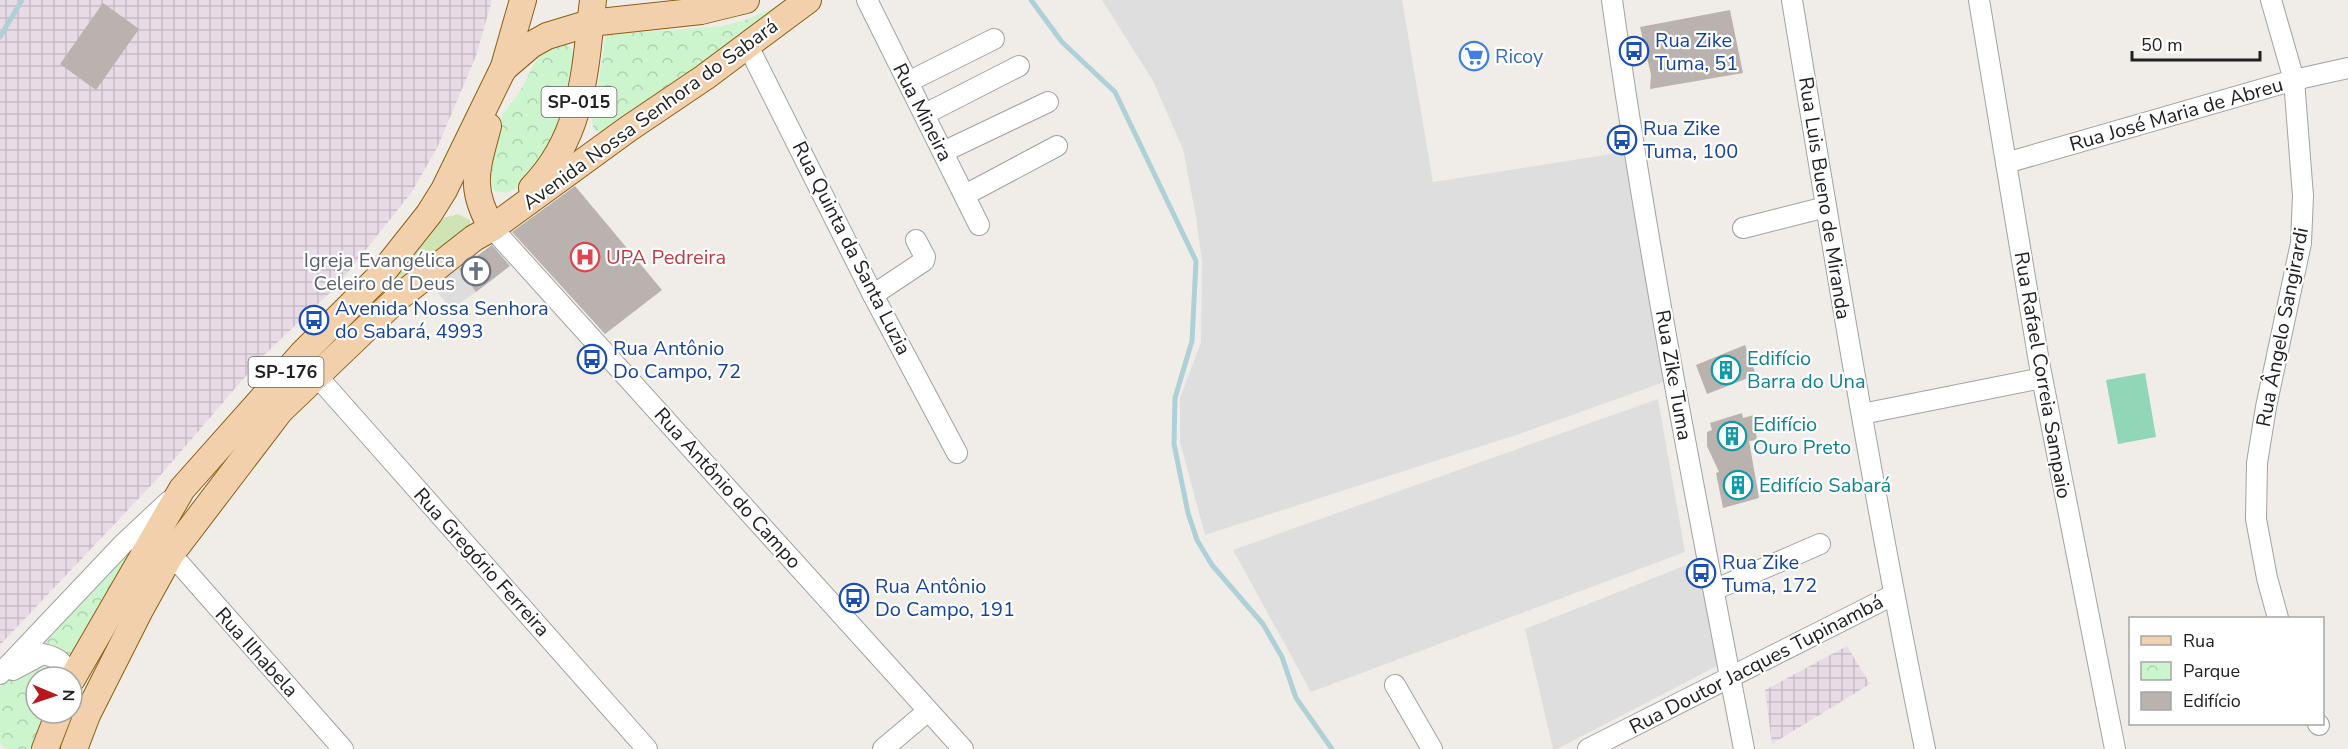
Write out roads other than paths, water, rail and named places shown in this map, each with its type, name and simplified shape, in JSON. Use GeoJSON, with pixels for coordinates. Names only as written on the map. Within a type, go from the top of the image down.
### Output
{"type":"FeatureCollection","features":[{"type":"Feature","properties":{"kind":"main road"},"geometry":{"type":"LineString","coordinates":[[492,228],[480,208],[476,172],[523,0]]}},
{"type":"Feature","properties":{"kind":"main road"},"geometry":{"type":"LineString","coordinates":[[659,0],[701,11]]}},
{"type":"Feature","properties":{"kind":"main road","name":"Avenida Nossa Senhora do Sabará"},"geometry":{"type":"LineString","coordinates":[[503,69],[531,45],[591,11],[701,11],[746,0]]}},
{"type":"Feature","properties":{"kind":"main road","name":"Avenida Nossa Senhora do Sabará"},"geometry":{"type":"LineString","coordinates":[[492,228],[628,129],[705,77],[808,0]]}},
{"type":"Feature","properties":{"kind":"main road","name":"SP-015"},"geometry":{"type":"LineString","coordinates":[[492,228],[546,174],[572,126],[583,90],[591,11]]}},
{"type":"Feature","properties":{"kind":"main road","name":"SP-176"},"geometry":{"type":"LineString","coordinates":[[79,665],[182,489],[302,354],[379,278],[429,214],[444,190],[503,69]]}},
{"type":"Feature","properties":{"kind":"main road","name":"SP-176"},"geometry":{"type":"LineString","coordinates":[[74,749],[87,716],[171,554],[280,411],[399,297],[474,238],[492,228]]}},
{"type":"Feature","properties":{"kind":"main road"},"geometry":{"type":"LineString","coordinates":[[45,749],[54,725]]}},
{"type":"Feature","properties":{"kind":"street","name":"Rua Mineira"},"geometry":{"type":"LineString","coordinates":[[867,0],[979,225]]}},
{"type":"Feature","properties":{"kind":"street","name":"Rua Zike Tuma"},"geometry":{"type":"LineString","coordinates":[[1612,0],[1689,469],[1744,749]]}},
{"type":"Feature","properties":{"kind":"street","name":"Rua Luis Bueno de Miranda"},"geometry":{"type":"LineString","coordinates":[[1792,0],[1893,595],[1925,749]]}},
{"type":"Feature","properties":{"kind":"street","name":"Rua Ângelo Sangirardi"},"geometry":{"type":"LineString","coordinates":[[2271,0],[2294,81],[2303,196],[2301,243],[2266,407],[2257,463],[2256,519],[2267,578],[2278,617]]}},
{"type":"Feature","properties":{"kind":"street","name":"Rua Rafael Correia Sampaio"},"geometry":{"type":"LineString","coordinates":[[1983,2],[2006,164],[2042,378],[2115,749]]}},
{"type":"Feature","properties":{"kind":"street"},"geometry":{"type":"LineString","coordinates":[[908,82],[994,39]]}},
{"type":"Feature","properties":{"kind":"street","name":"Rua Quinta da Santa Luzia"},"geometry":{"type":"LineString","coordinates":[[747,44],[873,295],[957,453]]}},
{"type":"Feature","properties":{"kind":"street"},"geometry":{"type":"LineString","coordinates":[[925,114],[1019,66]]}},
{"type":"Feature","properties":{"kind":"street","name":"Rua José Maria de Abreu"},"geometry":{"type":"LineString","coordinates":[[2006,164],[2294,81],[2348,68]]}},
{"type":"Feature","properties":{"kind":"street"},"geometry":{"type":"LineString","coordinates":[[943,152],[1048,102]]}},
{"type":"Feature","properties":{"kind":"street"},"geometry":{"type":"LineString","coordinates":[[964,195],[1057,146]]}},
{"type":"Feature","properties":{"kind":"street"},"geometry":{"type":"LineString","coordinates":[[1743,228],[1826,207]]}},
{"type":"Feature","properties":{"kind":"street","name":"Rua Antônio do Campo"},"geometry":{"type":"LineString","coordinates":[[492,228],[963,749]]}},
{"type":"Feature","properties":{"kind":"street"},"geometry":{"type":"LineString","coordinates":[[873,295],[924,261],[925,257],[916,240]]}},
{"type":"Feature","properties":{"kind":"street","name":"Rua Gregório Ferreira"},"geometry":{"type":"LineString","coordinates":[[316,375],[647,749]]}},
{"type":"Feature","properties":{"kind":"street"},"geometry":{"type":"LineString","coordinates":[[1862,414],[2042,378]]}},
{"type":"Feature","properties":{"kind":"street"},"geometry":{"type":"LineString","coordinates":[[0,676],[123,544],[182,489]]}},
{"type":"Feature","properties":{"kind":"street"},"geometry":{"type":"LineString","coordinates":[[1714,590],[1820,544]]}},
{"type":"Feature","properties":{"kind":"street","name":"Rua Ilhabela"},"geometry":{"type":"LineString","coordinates":[[171,554],[343,749]]}},
{"type":"Feature","properties":{"kind":"street","name":"Rua Doutor Jacques Tupinambá"},"geometry":{"type":"LineString","coordinates":[[1588,749],[1893,595]]}},
{"type":"Feature","properties":{"kind":"street"},"geometry":{"type":"LineString","coordinates":[[0,676],[43,654],[55,656],[64,665]]}},
{"type":"Feature","properties":{"kind":"street"},"geometry":{"type":"LineString","coordinates":[[1395,685],[1432,749]]}},
{"type":"Feature","properties":{"kind":"street"},"geometry":{"type":"LineString","coordinates":[[883,749],[928,711]]}},
{"type":"Feature","properties":{"kind":"waterway"},"geometry":{"type":"LineString","coordinates":[[0,37],[22,0]]}},
{"type":"Feature","properties":{"kind":"waterway"},"geometry":{"type":"LineString","coordinates":[[1031,0],[1062,42],[1115,92],[1196,261],[1192,341],[1175,398],[1174,444],[1188,513],[1197,540],[1212,565],[1263,624],[1282,657],[1296,698],[1332,749]]}},
{"type":"Feature","properties":{"kind":"place","name":"Rua Zike Tuma, 51"},"geometry":{"type":"Point","coordinates":[1634,51]}},
{"type":"Feature","properties":{"kind":"place","name":"Ricoy"},"geometry":{"type":"Point","coordinates":[1474,56]}},
{"type":"Feature","properties":{"kind":"place","name":"Rua Zike Tuma, 100"},"geometry":{"type":"Point","coordinates":[1622,140]}},
{"type":"Feature","properties":{"kind":"place","name":"UPA Pedreira"},"geometry":{"type":"Point","coordinates":[585,257]}},
{"type":"Feature","properties":{"kind":"place","name":"Igreja Evangélica Celeiro de Deus"},"geometry":{"type":"Point","coordinates":[476,271]}},
{"type":"Feature","properties":{"kind":"place","name":"Avenida Nossa Senhora do Sabará, 4993"},"geometry":{"type":"Point","coordinates":[314,320]}},
{"type":"Feature","properties":{"kind":"place","name":"Rua Antônio Do Campo, 72"},"geometry":{"type":"Point","coordinates":[592,359]}},
{"type":"Feature","properties":{"kind":"place","name":"Edifício Barra do Una"},"geometry":{"type":"Point","coordinates":[1726,370]}},
{"type":"Feature","properties":{"kind":"place","name":"Edifício Ouro Preto"},"geometry":{"type":"Point","coordinates":[1732,436]}},
{"type":"Feature","properties":{"kind":"place","name":"Edifício Sabará"},"geometry":{"type":"Point","coordinates":[1738,485]}},
{"type":"Feature","properties":{"kind":"place","name":"Rua Zike Tuma, 172"},"geometry":{"type":"Point","coordinates":[1701,573]}},
{"type":"Feature","properties":{"kind":"place","name":"Rua Antônio Do Campo, 191"},"geometry":{"type":"Point","coordinates":[854,598]}}]}
